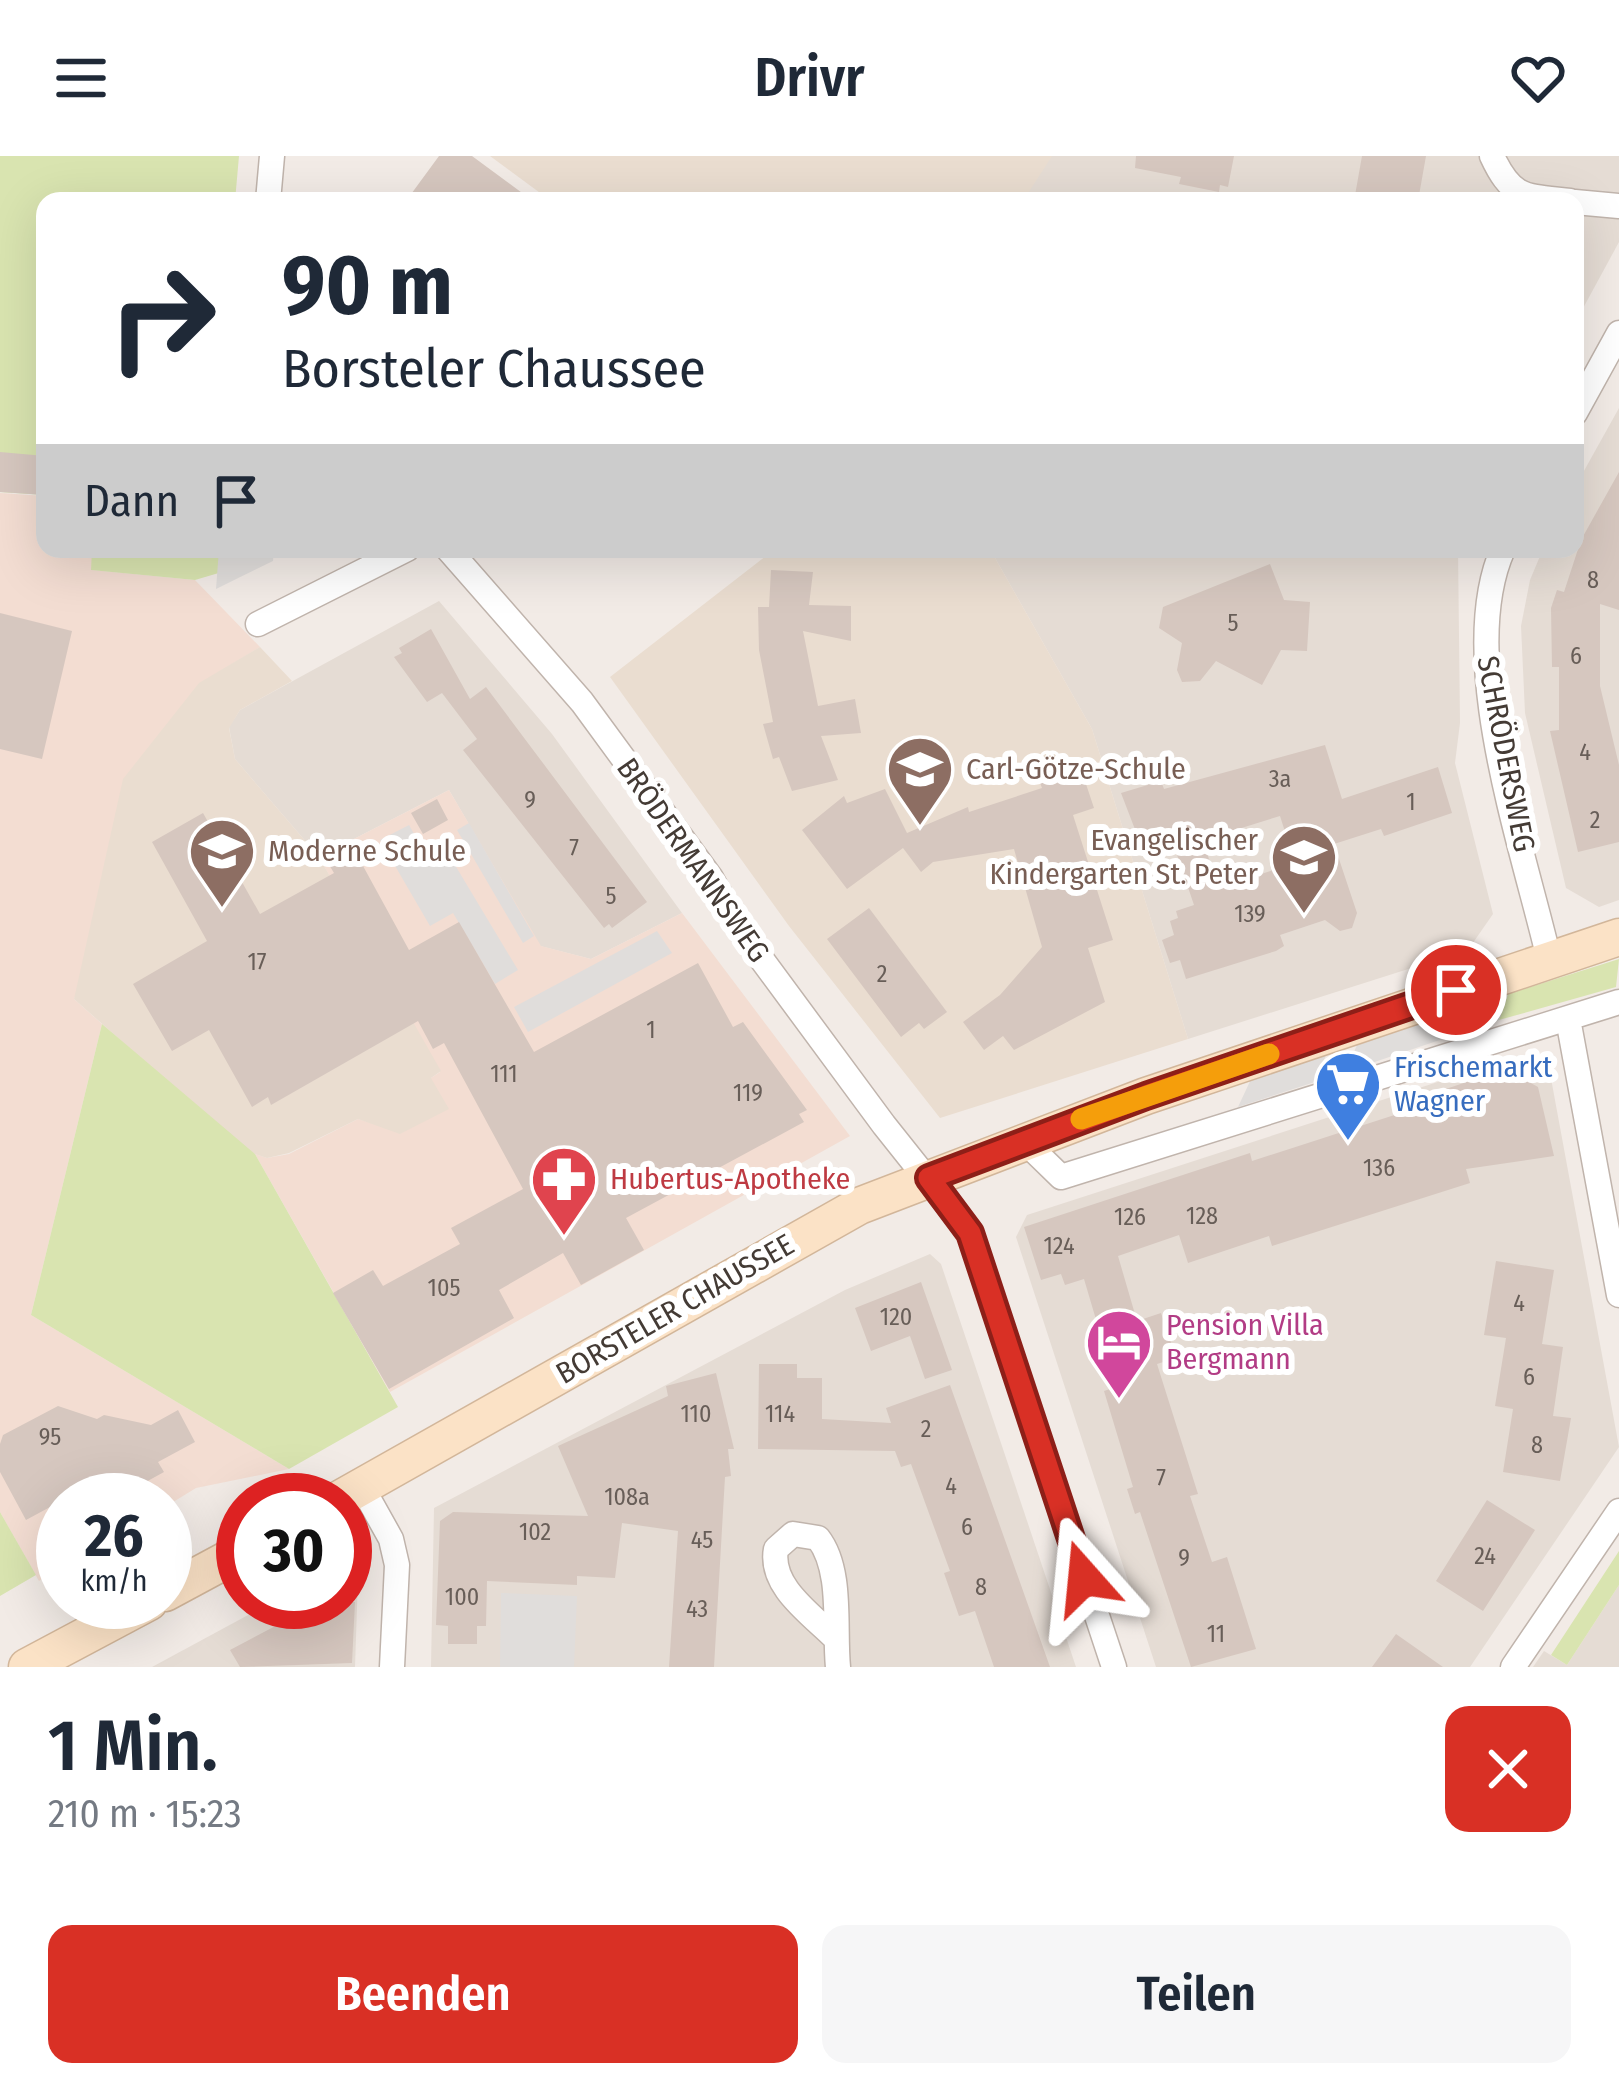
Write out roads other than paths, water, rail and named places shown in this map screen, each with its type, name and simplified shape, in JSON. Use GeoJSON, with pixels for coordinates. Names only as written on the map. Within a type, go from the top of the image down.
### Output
{"type":"FeatureCollection","features":[{"type":"Feature","properties":{"kind":"main road","name":"BORSTELER CHAUSSEE"},"geometry":{"type":"LineString","coordinates":[[372,1481],[859,1207],[1023,1140],[1619,937]]}},
{"type":"Feature","properties":{"kind":"main road"},"geometry":{"type":"LineString","coordinates":[[27,1667],[98,1629]]}},
{"type":"Feature","properties":{"kind":"street"},"geometry":{"type":"LineString","coordinates":[[269,192],[272,156]]}},
{"type":"Feature","properties":{"kind":"street"},"geometry":{"type":"LineString","coordinates":[[1492,156],[1506,186],[1518,192]]}},
{"type":"Feature","properties":{"kind":"street"},"geometry":{"type":"LineString","coordinates":[[1584,202],[1619,206]]}},
{"type":"Feature","properties":{"kind":"street"},"geometry":{"type":"LineString","coordinates":[[1584,396],[1619,333]]}},
{"type":"Feature","properties":{"kind":"street"},"geometry":{"type":"LineString","coordinates":[[258,624],[389,558]]}},
{"type":"Feature","properties":{"kind":"street","name":"BRÖDERMANNSWEG"},"geometry":{"type":"LineString","coordinates":[[456,558],[582,702],[711,878],[740,930],[970,1233],[1114,1667]]}},
{"type":"Feature","properties":{"kind":"street","name":"SCHRÖDERSWEG"},"geometry":{"type":"LineString","coordinates":[[1501,558],[1487,608],[1485,664],[1550,958]]}},
{"type":"Feature","properties":{"kind":"street"},"geometry":{"type":"LineString","coordinates":[[1023,1140],[1061,1177],[1619,1002]]}},
{"type":"Feature","properties":{"kind":"street"},"geometry":{"type":"LineString","coordinates":[[1568,1019],[1619,1295]]}},
{"type":"Feature","properties":{"kind":"street"},"geometry":{"type":"LineString","coordinates":[[1513,1667],[1619,1511]]}},
{"type":"Feature","properties":{"kind":"street"},"geometry":{"type":"LineString","coordinates":[[372,1518],[391,1539],[397,1565],[392,1667]]}},
{"type":"Feature","properties":{"kind":"street"},"geometry":{"type":"LineString","coordinates":[[835,1638],[838,1667]]}},
{"type":"Feature","properties":{"kind":"place","name":"Carl-Götze-Schule"},"geometry":{"type":"Point","coordinates":[920,828]}},
{"type":"Feature","properties":{"kind":"place","name":"Moderne Schule"},"geometry":{"type":"Point","coordinates":[222,910]}},
{"type":"Feature","properties":{"kind":"place","name":"Evangelischer Kindergarten St. Peter"},"geometry":{"type":"Point","coordinates":[1304,916]}},
{"type":"Feature","properties":{"kind":"place","name":"Frischemarkt Wagner"},"geometry":{"type":"Point","coordinates":[1348,1143]}},
{"type":"Feature","properties":{"kind":"place","name":"Hubertus-Apotheke"},"geometry":{"type":"Point","coordinates":[564,1238]}},
{"type":"Feature","properties":{"kind":"place","name":"Pension Villa Bergmann"},"geometry":{"type":"Point","coordinates":[1119,1401]}}]}
